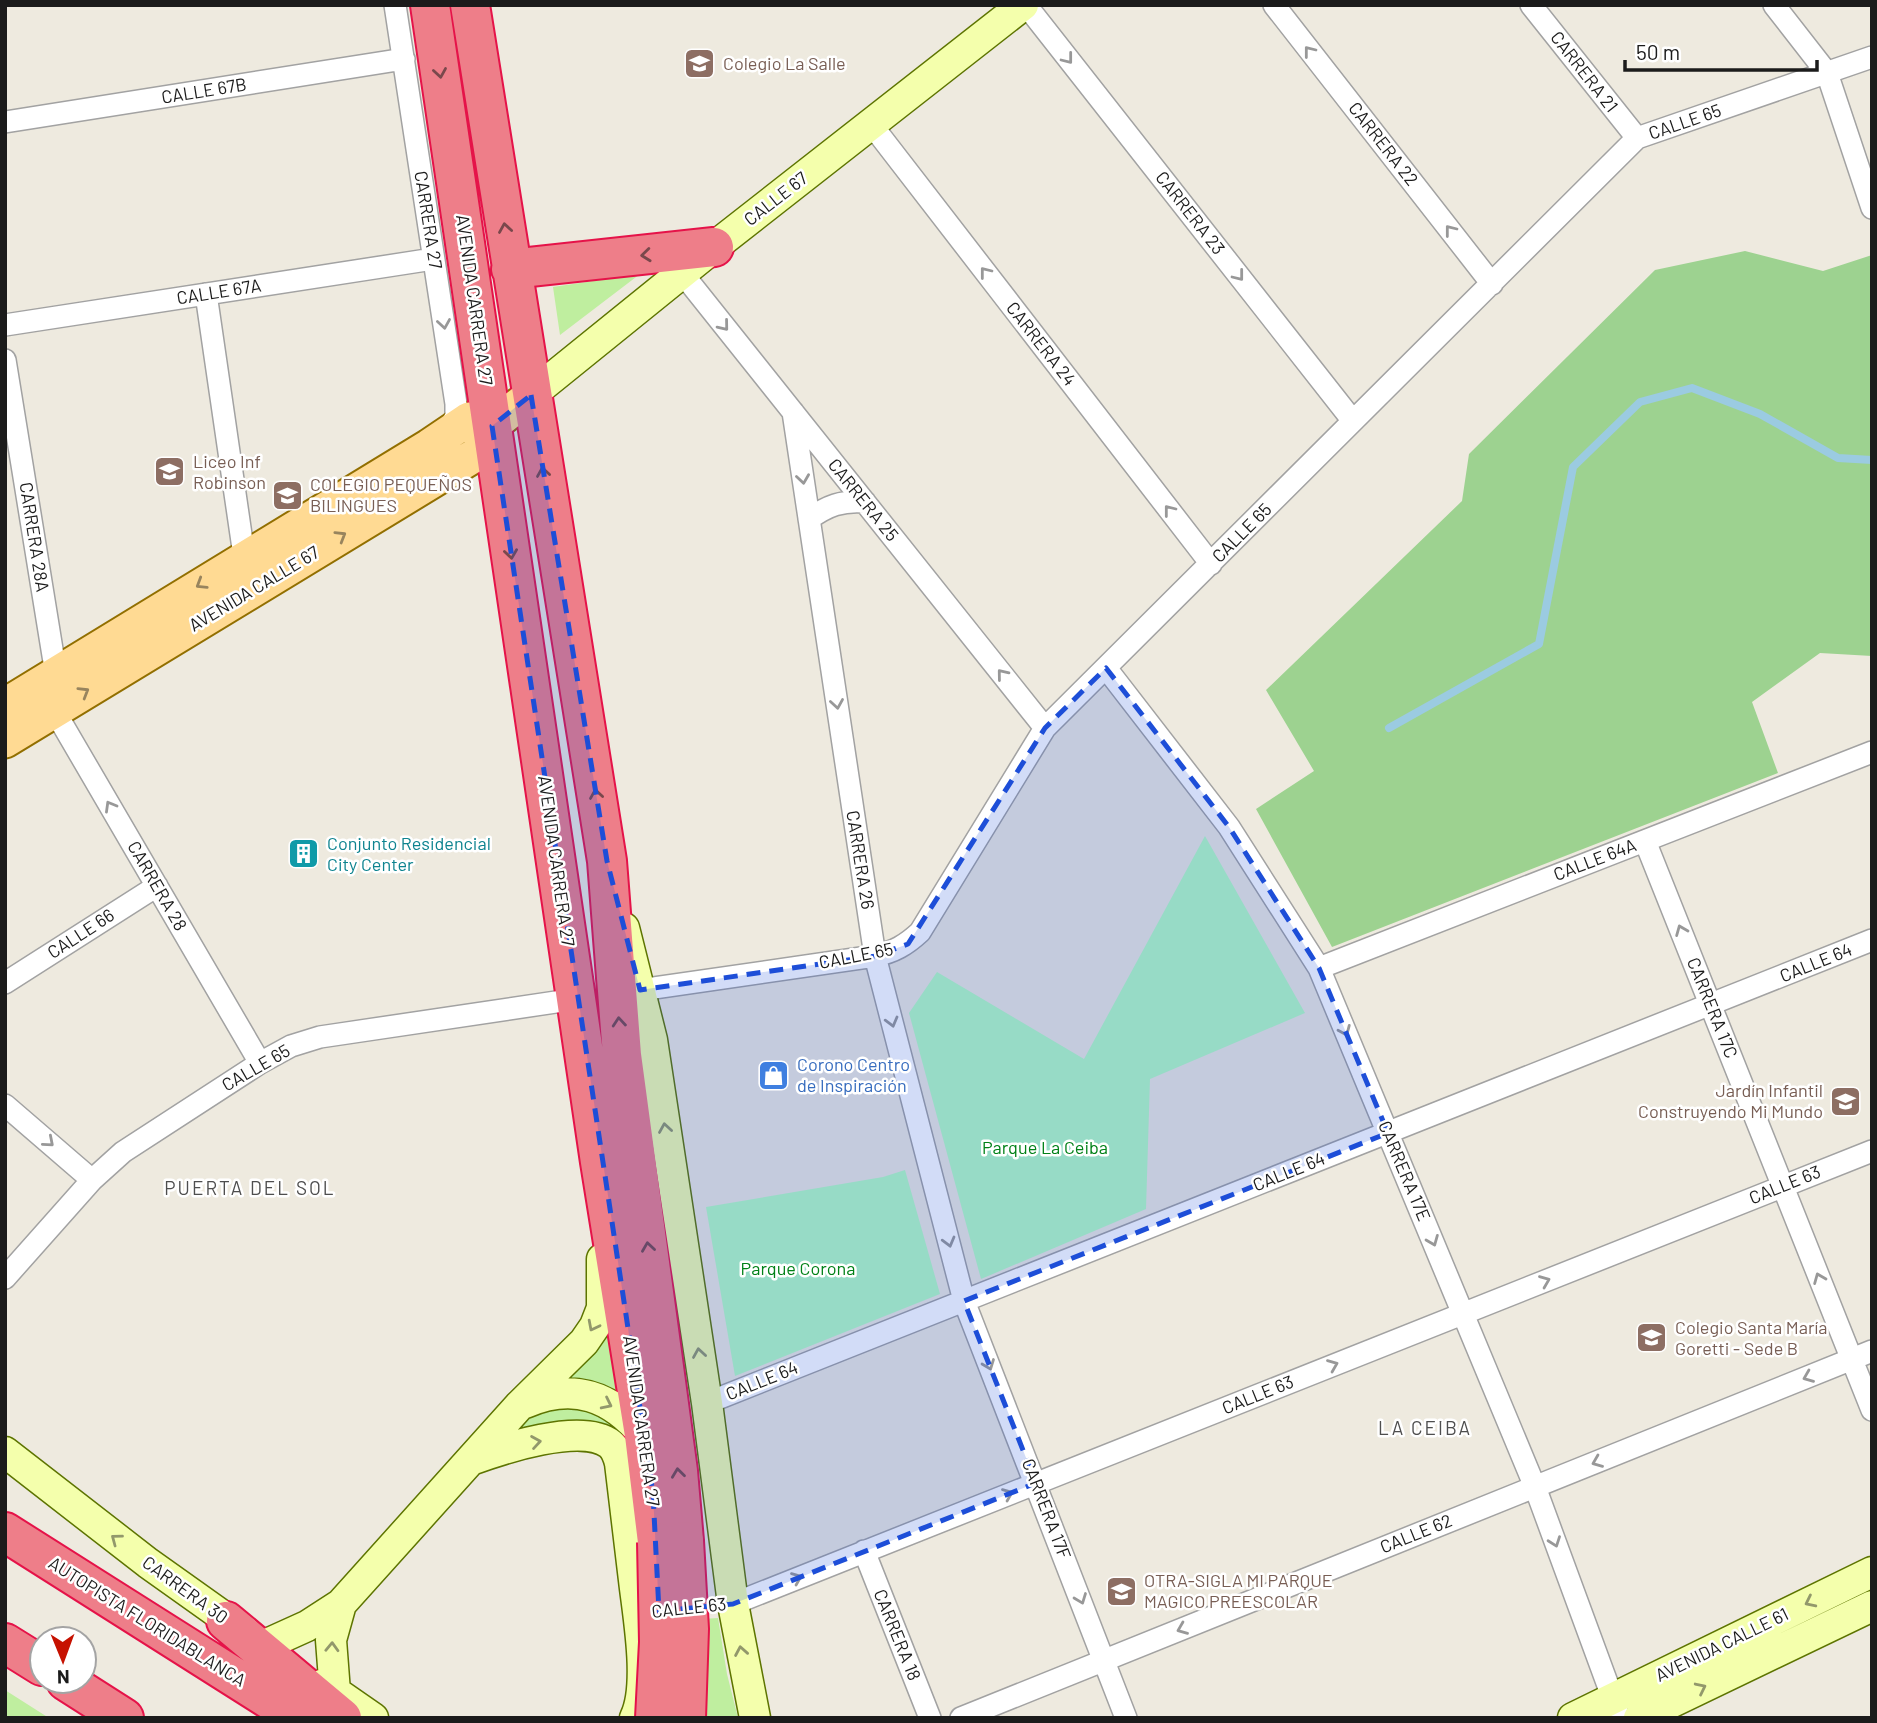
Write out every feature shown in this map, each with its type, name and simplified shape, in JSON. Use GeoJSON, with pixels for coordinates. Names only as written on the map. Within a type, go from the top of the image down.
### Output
{"type":"FeatureCollection","features":[{"type":"Feature","properties":{"kind":"highway","name":"AVENIDA CARRERA 27"},"geometry":{"type":"LineString","coordinates":[[430,5],[600,1162],[644,1435],[671,1542],[689,1629],[686,1718]]}},
{"type":"Feature","properties":{"kind":"highway","name":"AVENIDA CARRERA 27"},"geometry":{"type":"LineString","coordinates":[[470,5],[607,861],[622,1055],[678,1471],[659,1642],[655,1718]]}},
{"type":"Feature","properties":{"kind":"highway"},"geometry":{"type":"LineString","coordinates":[[511,269],[714,247]]}},
{"type":"Feature","properties":{"kind":"highway","name":"AUTOPISTA FLORIDABLANCA"},"geometry":{"type":"LineString","coordinates":[[5,1532],[294,1716]]}},
{"type":"Feature","properties":{"kind":"highway"},"geometry":{"type":"LineString","coordinates":[[226,1621],[338,1705]]}},
{"type":"Feature","properties":{"kind":"highway"},"geometry":{"type":"LineString","coordinates":[[5,1643],[28,1657]]}},
{"type":"Feature","properties":{"kind":"highway"},"geometry":{"type":"LineString","coordinates":[[88,1695],[124,1718]]}},
{"type":"Feature","properties":{"kind":"main road","name":"AVENIDA CALLE 67"},"geometry":{"type":"LineString","coordinates":[[5,741],[477,454],[492,426],[531,395]]}},
{"type":"Feature","properties":{"kind":"main road","name":"AVENIDA CALLE 67"},"geometry":{"type":"LineString","coordinates":[[5,705],[469,419],[492,426]]}},
{"type":"Feature","properties":{"kind":"street","name":"CARRERA 27"},"geometry":{"type":"LineString","coordinates":[[396,5],[456,404],[456,415],[447,433]]}},
{"type":"Feature","properties":{"kind":"street","name":"CALLE 67"},"geometry":{"type":"LineString","coordinates":[[531,395],[714,247],[1025,5]]}},
{"type":"Feature","properties":{"kind":"street","name":"CARRERA 23"},"geometry":{"type":"LineString","coordinates":[[1025,5],[1353,421]]}},
{"type":"Feature","properties":{"kind":"street","name":"CARRERA 22"},"geometry":{"type":"LineString","coordinates":[[1274,5],[1492,284]]}},
{"type":"Feature","properties":{"kind":"street","name":"CARRERA 21"},"geometry":{"type":"LineString","coordinates":[[1531,5],[1637,138]]}},
{"type":"Feature","properties":{"kind":"street"},"geometry":{"type":"LineString","coordinates":[[1774,5],[1826,73],[1872,208]]}},
{"type":"Feature","properties":{"kind":"street","name":"CALLE 65"},"geometry":{"type":"LineString","coordinates":[[640,990],[875,956],[891,953],[908,944],[920,932],[1045,728],[1637,138],[1872,57]]}},
{"type":"Feature","properties":{"kind":"street","name":"CALLE 67B"},"geometry":{"type":"LineString","coordinates":[[5,122],[404,59]]}},
{"type":"Feature","properties":{"kind":"street","name":"CARRERA 24"},"geometry":{"type":"LineString","coordinates":[[871,124],[1211,564]]}},
{"type":"Feature","properties":{"kind":"street","name":"CALLE 67A"},"geometry":{"type":"LineString","coordinates":[[5,325],[433,259]]}},
{"type":"Feature","properties":{"kind":"street","name":"CARRERA 25"},"geometry":{"type":"LineString","coordinates":[[682,273],[1045,728]]}},
{"type":"Feature","properties":{"kind":"street"},"geometry":{"type":"LineString","coordinates":[[206,294],[249,592]]}},
{"type":"Feature","properties":{"kind":"street","name":"CARRERA 28A"},"geometry":{"type":"LineString","coordinates":[[5,359],[56,674]]}},
{"type":"Feature","properties":{"kind":"street","name":"CARRERA 26"},"geometry":{"type":"LineString","coordinates":[[793,412],[875,956],[964,1301]]}},
{"type":"Feature","properties":{"kind":"street"},"geometry":{"type":"LineString","coordinates":[[809,519],[834,504],[865,502]]}},
{"type":"Feature","properties":{"kind":"street","name":"CARRERA 17E"},"geometry":{"type":"LineString","coordinates":[[1106,668],[1229,827],[1319,968],[1535,1487],[1617,1708]]}},
{"type":"Feature","properties":{"kind":"street","name":"CARRERA 28"},"geometry":{"type":"LineString","coordinates":[[54,710],[260,1063]]}},
{"type":"Feature","properties":{"kind":"street","name":"CALLE 64A"},"geometry":{"type":"LineString","coordinates":[[1319,968],[1872,752]]}},
{"type":"Feature","properties":{"kind":"street","name":"CARRERA 17C"},"geometry":{"type":"LineString","coordinates":[[1645,841],[1872,1410]]}},
{"type":"Feature","properties":{"kind":"street","name":"AVENIDA CARRERA 27"},"geometry":{"type":"LineString","coordinates":[[607,861],[652,1040],[707,1404],[733,1604],[755,1718]]}},
{"type":"Feature","properties":{"kind":"street","name":"CALLE 66"},"geometry":{"type":"LineString","coordinates":[[5,983],[157,886]]}},
{"type":"Feature","properties":{"kind":"street","name":"CALLE 64"},"geometry":{"type":"LineString","coordinates":[[707,1404],[1872,940]]}},
{"type":"Feature","properties":{"kind":"street","name":"CALLE 65"},"geometry":{"type":"LineString","coordinates":[[5,1278],[92,1180],[123,1152],[260,1063],[291,1046],[320,1037],[576,999]]}},
{"type":"Feature","properties":{"kind":"street"},"geometry":{"type":"LineString","coordinates":[[5,1105],[92,1180]]}},
{"type":"Feature","properties":{"kind":"street","name":"CALLE 63"},"geometry":{"type":"LineString","coordinates":[[638,1613],[733,1604],[1872,1151]]}},
{"type":"Feature","properties":{"kind":"street"},"geometry":{"type":"LineString","coordinates":[[265,1645],[307,1626],[341,1604],[519,1406],[584,1342],[595,1326],[602,1308],[600,1162]]}},
{"type":"Feature","properties":{"kind":"street","name":"CARRERA 17F"},"geometry":{"type":"LineString","coordinates":[[964,1301],[1126,1718]]}},
{"type":"Feature","properties":{"kind":"street","name":"CALLE 62"},"geometry":{"type":"LineString","coordinates":[[961,1718],[1872,1351]]}},
{"type":"Feature","properties":{"kind":"street"},"geometry":{"type":"LineString","coordinates":[[519,1406],[540,1397],[564,1393],[587,1395],[609,1403],[629,1417],[644,1435]]}},
{"type":"Feature","properties":{"kind":"street"},"geometry":{"type":"LineString","coordinates":[[470,1460],[514,1446],[573,1436],[609,1443],[617,1451],[642,1651],[642,1696],[635,1718]]}},
{"type":"Feature","properties":{"kind":"street","name":"CARRERA 30"},"geometry":{"type":"LineString","coordinates":[[5,1452],[226,1621],[265,1645],[338,1705],[373,1718]]}},
{"type":"Feature","properties":{"kind":"street","name":"CARRERA 18"},"geometry":{"type":"LineString","coordinates":[[864,1551],[930,1718]]}},
{"type":"Feature","properties":{"kind":"street","name":"AVENIDA CALLE 61"},"geometry":{"type":"LineString","coordinates":[[1573,1718],[1617,1708],[1872,1573]]}},
{"type":"Feature","properties":{"kind":"street"},"geometry":{"type":"LineString","coordinates":[[338,1705],[331,1640],[341,1604]]}},
{"type":"Feature","properties":{"kind":"street","name":"AVENIDA CALLE 61"},"geometry":{"type":"LineString","coordinates":[[1639,1718],[1872,1606]]}},
{"type":"Feature","properties":{"kind":"highlighted area"},"geometry":{"type":"Polygon","coordinates":[[[531,395],[607,861],[640,990],[875,956],[908,944],[1045,728],[1106,668],[1229,827],[1319,968],[1388,1133],[964,1301],[1036,1483],[733,1604],[659,1611],[653,1494],[492,426],[531,395]]]}},
{"type":"Feature","properties":{"kind":"green space"},"geometry":{"type":"Polygon","coordinates":[[[1745,251],[1823,271],[1872,255],[1872,656],[1820,653],[1752,702],[1778,773],[1332,947],[1256,809],[1314,771],[1266,690],[1462,501],[1469,454],[1655,270],[1745,251]]]}},
{"type":"Feature","properties":{"kind":"green space"},"geometry":{"type":"Polygon","coordinates":[[[640,274],[560,335],[553,287],[640,274]]]}},
{"type":"Feature","properties":{"kind":"green space","name":"Parque La Ceiba"},"geometry":{"type":"Polygon","coordinates":[[[1205,836],[1305,1013],[1150,1079],[1146,1209],[981,1279],[909,1013],[937,972],[1084,1059],[1205,836]]]}},
{"type":"Feature","properties":{"kind":"green space","name":"Parque Corona"},"geometry":{"type":"Polygon","coordinates":[[[905,1170],[940,1294],[735,1376],[706,1207],[883,1177],[905,1170]]]}},
{"type":"Feature","properties":{"kind":"green space"},"geometry":{"type":"Polygon","coordinates":[[[612,1324],[622,1393],[592,1381],[559,1381],[589,1356],[612,1324]]]}},
{"type":"Feature","properties":{"kind":"green space"},"geometry":{"type":"Polygon","coordinates":[[[570,1406],[599,1413],[610,1421],[620,1434],[504,1442],[525,1414],[570,1406]]]}},
{"type":"Feature","properties":{"kind":"green space"},"geometry":{"type":"Polygon","coordinates":[[[718,1618],[727,1674],[738,1718],[648,1718],[651,1622],[718,1618]]]}},
{"type":"Feature","properties":{"kind":"green space"},"geometry":{"type":"Polygon","coordinates":[[[5,1690],[49,1718],[5,1718],[5,1690]]]}},
{"type":"Feature","properties":{"kind":"waterway"},"geometry":{"type":"LineString","coordinates":[[1389,728],[1539,644],[1573,467],[1640,402],[1692,388],[1760,414],[1838,458],[1872,460]]}},
{"type":"Feature","properties":{"kind":"place","name":"Colegio La Salle"},"geometry":{"type":"Point","coordinates":[700,64]}},
{"type":"Feature","properties":{"kind":"place","name":"Liceo Inf Robinson"},"geometry":{"type":"Point","coordinates":[170,472]}},
{"type":"Feature","properties":{"kind":"place","name":"COLEGIO PEQUEÑOS BILINGUES"},"geometry":{"type":"Point","coordinates":[287,495]}},
{"type":"Feature","properties":{"kind":"place","name":"Conjunto Residencial City Center"},"geometry":{"type":"Point","coordinates":[304,854]}},
{"type":"Feature","properties":{"kind":"place","name":"Corono Centro de Inspiración"},"geometry":{"type":"Point","coordinates":[774,1075]}},
{"type":"Feature","properties":{"kind":"place","name":"Jardín Infantil Construyendo Mi Mundo"},"geometry":{"type":"Point","coordinates":[1846,1101]}},
{"type":"Feature","properties":{"kind":"place","name":"Colegio Santa María Goretti - Sede B"},"geometry":{"type":"Point","coordinates":[1652,1338]}},
{"type":"Feature","properties":{"kind":"place","name":"OTRA-SIGLA MI PARQUE MAGICO PREESCOLAR"},"geometry":{"type":"Point","coordinates":[1121,1591]}},
{"type":"Feature","properties":{"kind":"district","name":"PUERTA DEL SOL"},"geometry":{"type":"Point","coordinates":[250,1188]}},
{"type":"Feature","properties":{"kind":"district","name":"LA CEIBA"},"geometry":{"type":"Point","coordinates":[1425,1428]}}]}
